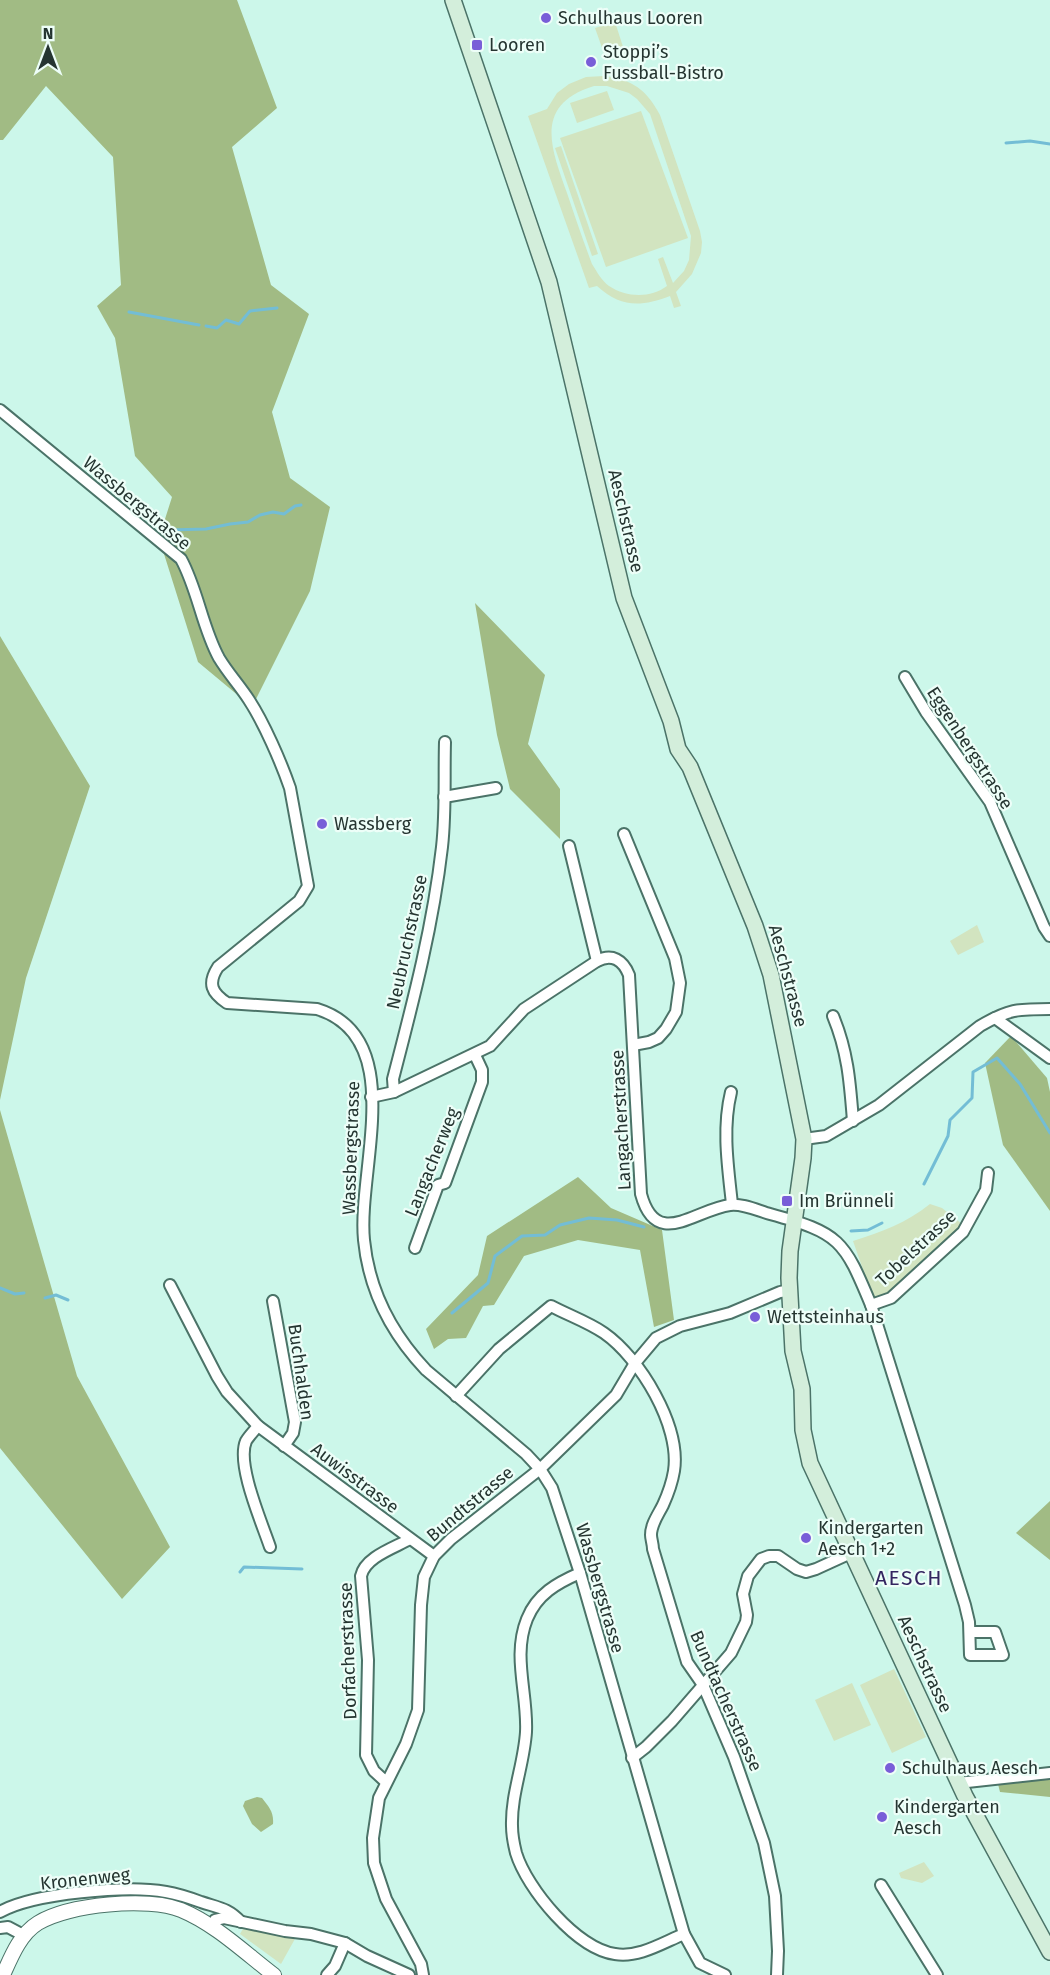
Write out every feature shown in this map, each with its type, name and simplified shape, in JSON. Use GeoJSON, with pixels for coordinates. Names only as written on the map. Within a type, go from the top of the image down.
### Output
{"type":"FeatureCollection","features":[{"type":"Feature","properties":{"kind":"main road","name":"Aeschstrasse"},"geometry":{"type":"LineString","coordinates":[[453,0],[549,282],[624,598],[671,721],[678,749],[690,767],[717,832],[755,926],[771,975],[804,1139],[789,1264],[793,1351],[802,1389],[805,1444],[810,1462],[958,1783],[1050,1952]]}},
{"type":"Feature","properties":{"kind":"street","name":"Wassbergstrasse"},"geometry":{"type":"LineString","coordinates":[[0,410],[181,559],[190,575],[208,633],[220,659],[250,702],[288,781],[308,886],[299,901],[218,968],[212,976],[212,986],[217,996],[227,1003],[317,1009],[342,1020],[354,1032],[368,1058],[371,1097],[363,1238],[373,1287],[394,1332],[411,1354],[540,1469],[552,1488],[580,1573],[684,1934],[700,1963],[725,1975]]}},
{"type":"Feature","properties":{"kind":"street","name":"Eggenbergstrasse"},"geometry":{"type":"LineString","coordinates":[[905,676],[926,712],[990,802],[1050,936]]}},
{"type":"Feature","properties":{"kind":"street","name":"Neubruchstrasse"},"geometry":{"type":"LineString","coordinates":[[394,1092],[393,1078],[419,980],[432,918],[442,844],[445,742]]}},
{"type":"Feature","properties":{"kind":"street"},"geometry":{"type":"LineString","coordinates":[[444,797],[496,788]]}},
{"type":"Feature","properties":{"kind":"street"},"geometry":{"type":"LineString","coordinates":[[624,834],[675,958],[680,983],[676,1012],[666,1029],[658,1038],[633,1045]]}},
{"type":"Feature","properties":{"kind":"street"},"geometry":{"type":"LineString","coordinates":[[371,1097],[394,1092],[475,1055],[496,1040],[524,1009],[597,961],[569,846]]}},
{"type":"Feature","properties":{"kind":"street","name":"Langacherstrasse"},"geometry":{"type":"LineString","coordinates":[[597,961],[605,957],[615,958],[624,964],[629,975],[641,1194],[645,1210],[657,1222],[675,1224],[732,1204]]}},
{"type":"Feature","properties":{"kind":"street"},"geometry":{"type":"LineString","coordinates":[[804,1139],[826,1136],[879,1105],[980,1026],[995,1017],[1015,1009],[1050,1009]]}},
{"type":"Feature","properties":{"kind":"street"},"geometry":{"type":"LineString","coordinates":[[833,1016],[848,1064],[853,1121]]}},
{"type":"Feature","properties":{"kind":"street"},"geometry":{"type":"LineString","coordinates":[[995,1017],[1050,1058]]}},
{"type":"Feature","properties":{"kind":"street","name":"Langacherweg"},"geometry":{"type":"LineString","coordinates":[[415,1248],[438,1185],[445,1183],[482,1082],[482,1070],[475,1055]]}},
{"type":"Feature","properties":{"kind":"street"},"geometry":{"type":"LineString","coordinates":[[731,1092],[726,1110],[732,1204],[794,1221],[823,1232],[845,1249],[852,1261],[871,1305],[965,1605],[970,1632]]}},
{"type":"Feature","properties":{"kind":"street","name":"Tobelstrasse"},"geometry":{"type":"LineString","coordinates":[[871,1305],[891,1298],[963,1232],[986,1190],[987,1173]]}},
{"type":"Feature","properties":{"kind":"street","name":"Auwisstrasse"},"geometry":{"type":"LineString","coordinates":[[170,1285],[227,1392],[258,1426],[434,1556]]}},
{"type":"Feature","properties":{"kind":"street","name":"Bundtstrasse"},"geometry":{"type":"LineString","coordinates":[[423,1975],[421,1964],[386,1899],[374,1863],[373,1838],[379,1798],[406,1744],[418,1710],[421,1605],[424,1577],[434,1556],[451,1539],[540,1469],[616,1395],[635,1364],[656,1338],[680,1326],[730,1313],[790,1290]]}},
{"type":"Feature","properties":{"kind":"street","name":"Buchhalden"},"geometry":{"type":"LineString","coordinates":[[273,1301],[295,1422],[293,1433],[284,1446]]}},
{"type":"Feature","properties":{"kind":"street","name":"Bundtacherstrasse"},"geometry":{"type":"LineString","coordinates":[[456,1396],[499,1348],[551,1306],[604,1333],[635,1364],[654,1391],[667,1418],[672,1435],[675,1468],[671,1486],[653,1524],[651,1534],[670,1610],[687,1662],[704,1685],[756,1818],[769,1861],[777,1912],[777,1975]]}},
{"type":"Feature","properties":{"kind":"street"},"geometry":{"type":"LineString","coordinates":[[258,1426],[246,1442],[243,1460],[270,1546]]}},
{"type":"Feature","properties":{"kind":"street","name":"Dorfacherstrasse"},"geometry":{"type":"LineString","coordinates":[[386,1782],[374,1771],[366,1755],[368,1660],[361,1576],[370,1561],[410,1539]]}},
{"type":"Feature","properties":{"kind":"street"},"geometry":{"type":"LineString","coordinates":[[632,1758],[659,1734],[731,1653],[746,1622],[743,1594],[748,1576],[761,1559],[778,1556],[797,1569],[806,1572],[851,1553]]}},
{"type":"Feature","properties":{"kind":"street"},"geometry":{"type":"LineString","coordinates":[[580,1573],[557,1583],[543,1594],[527,1617],[522,1632],[520,1662],[526,1701],[526,1733],[512,1812],[516,1855],[535,1888],[553,1912],[582,1940],[595,1949],[616,1955],[640,1953],[684,1934]]}},
{"type":"Feature","properties":{"kind":"street"},"geometry":{"type":"LineString","coordinates":[[958,1783],[1050,1773]]}},
{"type":"Feature","properties":{"kind":"street"},"geometry":{"type":"LineString","coordinates":[[881,1885],[938,1975]]}},
{"type":"Feature","properties":{"kind":"street","name":"Kronenweg"},"geometry":{"type":"LineString","coordinates":[[0,1912],[14,1905],[63,1895],[125,1888],[180,1895],[232,1912],[241,1922]]}},
{"type":"Feature","properties":{"kind":"street"},"geometry":{"type":"LineString","coordinates":[[3,1975],[14,1951],[38,1923],[68,1912],[118,1903],[147,1902],[163,1905],[195,1917],[274,1975]]}},
{"type":"Feature","properties":{"kind":"street","name":"Kronenweg"},"geometry":{"type":"LineString","coordinates":[[213,1928],[214,1920],[219,1918],[329,1939],[345,1943],[409,1975]]}},
{"type":"Feature","properties":{"kind":"street"},"geometry":{"type":"LineString","coordinates":[[0,1928],[8,1927],[25,1936]]}},
{"type":"Feature","properties":{"kind":"street"},"geometry":{"type":"LineString","coordinates":[[327,1975],[335,1966],[345,1943]]}},
{"type":"Feature","properties":{"kind":"green space"},"geometry":{"type":"Polygon","coordinates":[[[0,0],[237,0],[277,108],[232,147],[271,285],[309,314],[272,412],[290,478],[330,507],[310,591],[252,707],[198,662],[159,538],[172,497],[135,456],[115,338],[97,306],[121,285],[113,157],[46,86],[3,140],[0,140],[0,0]]]}},
{"type":"Feature","properties":{"kind":"green space"},"geometry":{"type":"Polygon","coordinates":[[[615,22],[625,53],[606,59],[595,28],[615,22]]]}},
{"type":"Feature","properties":{"kind":"green space"},"geometry":{"type":"Polygon","coordinates":[[[604,76],[631,83],[644,92],[660,115],[702,242],[701,253],[692,274],[676,292],[681,306],[674,308],[670,296],[650,302],[632,303],[614,298],[597,286],[589,288],[528,116],[547,109],[557,93],[569,84],[586,77],[604,76]],[[594,86],[575,94],[562,104],[554,116],[552,144],[592,264],[602,279],[606,284],[623,293],[639,295],[654,293],[667,286],[658,259],[663,257],[673,283],[684,271],[689,260],[691,236],[650,114],[629,93],[607,86],[594,86]]]}},
{"type":"Feature","properties":{"kind":"green space"},"geometry":{"type":"Polygon","coordinates":[[[607,91],[614,110],[577,123],[570,103],[607,91]]]}},
{"type":"Feature","properties":{"kind":"green space"},"geometry":{"type":"Polygon","coordinates":[[[641,111],[688,238],[606,267],[560,138],[641,111]]]}},
{"type":"Feature","properties":{"kind":"green space"},"geometry":{"type":"Polygon","coordinates":[[[561,146],[598,254],[592,256],[555,148],[561,146]]]}},
{"type":"Feature","properties":{"kind":"green space"},"geometry":{"type":"Polygon","coordinates":[[[475,603],[545,675],[528,744],[560,789],[560,839],[510,789],[497,735],[475,603]]]}},
{"type":"Feature","properties":{"kind":"green space"},"geometry":{"type":"Polygon","coordinates":[[[0,636],[90,786],[26,978],[0,1100],[0,636]]]}},
{"type":"Feature","properties":{"kind":"green space"},"geometry":{"type":"Polygon","coordinates":[[[977,925],[984,942],[958,955],[950,941],[977,925]]]}},
{"type":"Feature","properties":{"kind":"green space"},"geometry":{"type":"Polygon","coordinates":[[[1011,1036],[1047,1078],[1050,1092],[1050,1211],[1003,1145],[985,1063],[1011,1036]]]}},
{"type":"Feature","properties":{"kind":"green space"},"geometry":{"type":"Polygon","coordinates":[[[0,1110],[77,1376],[170,1547],[122,1599],[0,1448],[0,1110]]]}},
{"type":"Feature","properties":{"kind":"green space"},"geometry":{"type":"Polygon","coordinates":[[[578,1177],[611,1208],[662,1230],[674,1320],[654,1327],[640,1250],[578,1240],[524,1256],[494,1305],[483,1306],[466,1338],[448,1339],[434,1349],[426,1329],[478,1275],[487,1236],[578,1177]]]}},
{"type":"Feature","properties":{"kind":"green space"},"geometry":{"type":"Polygon","coordinates":[[[930,1204],[942,1208],[962,1224],[893,1296],[874,1301],[853,1241],[912,1217],[930,1204]]]}},
{"type":"Feature","properties":{"kind":"green space"},"geometry":{"type":"Polygon","coordinates":[[[1050,1501],[1050,1560],[1016,1533],[1050,1501]]]}},
{"type":"Feature","properties":{"kind":"green space"},"geometry":{"type":"Polygon","coordinates":[[[894,1669],[926,1737],[892,1753],[860,1685],[894,1669]]]}},
{"type":"Feature","properties":{"kind":"green space"},"geometry":{"type":"Polygon","coordinates":[[[852,1683],[871,1725],[834,1741],[815,1700],[852,1683]]]}},
{"type":"Feature","properties":{"kind":"green space"},"geometry":{"type":"Polygon","coordinates":[[[1050,1775],[1050,1797],[1000,1792],[997,1780],[1050,1775]]]}},
{"type":"Feature","properties":{"kind":"green space"},"geometry":{"type":"Polygon","coordinates":[[[257,1797],[262,1798],[273,1816],[273,1824],[261,1832],[252,1824],[243,1806],[245,1801],[257,1797]]]}},
{"type":"Feature","properties":{"kind":"green space"},"geometry":{"type":"Polygon","coordinates":[[[924,1862],[934,1876],[922,1883],[901,1878],[899,1873],[924,1862]]]}},
{"type":"Feature","properties":{"kind":"green space"},"geometry":{"type":"Polygon","coordinates":[[[244,1927],[296,1937],[281,1964],[240,1934],[244,1927]]]}},
{"type":"Feature","properties":{"kind":"waterway"},"geometry":{"type":"LineString","coordinates":[[1006,143],[1030,141],[1050,144]]}},
{"type":"Feature","properties":{"kind":"waterway"},"geometry":{"type":"LineString","coordinates":[[206,326],[217,328],[226,320],[239,324],[250,311],[277,308]]}},
{"type":"Feature","properties":{"kind":"waterway"},"geometry":{"type":"LineString","coordinates":[[129,312],[199,325]]}},
{"type":"Feature","properties":{"kind":"waterway"},"geometry":{"type":"LineString","coordinates":[[169,530],[206,529],[248,522],[260,515],[273,512],[284,514],[295,506],[301,505]]}},
{"type":"Feature","properties":{"kind":"waterway"},"geometry":{"type":"LineString","coordinates":[[924,1184],[948,1136],[950,1120],[972,1098],[973,1072],[997,1058],[1020,1084],[1050,1133]]}},
{"type":"Feature","properties":{"kind":"waterway"},"geometry":{"type":"LineString","coordinates":[[452,1313],[488,1283],[495,1256],[522,1236],[545,1235],[560,1225],[589,1218],[617,1220],[644,1227]]}},
{"type":"Feature","properties":{"kind":"waterway"},"geometry":{"type":"LineString","coordinates":[[851,1231],[868,1230],[882,1223]]}},
{"type":"Feature","properties":{"kind":"waterway"},"geometry":{"type":"LineString","coordinates":[[0,1288],[15,1294],[24,1293]]}},
{"type":"Feature","properties":{"kind":"waterway"},"geometry":{"type":"LineString","coordinates":[[45,1298],[56,1295],[68,1300]]}},
{"type":"Feature","properties":{"kind":"waterway"},"geometry":{"type":"LineString","coordinates":[[240,1572],[244,1567],[302,1569]]}},
{"type":"Feature","properties":{"kind":"place","name":"Schulhaus Looren"},"geometry":{"type":"Point","coordinates":[546,18]}},
{"type":"Feature","properties":{"kind":"place","name":"Looren"},"geometry":{"type":"Point","coordinates":[477,45]}},
{"type":"Feature","properties":{"kind":"place","name":"Stoppi’s Fussball-Bistro"},"geometry":{"type":"Point","coordinates":[591,62]}},
{"type":"Feature","properties":{"kind":"place","name":"Wassberg"},"geometry":{"type":"Point","coordinates":[322,824]}},
{"type":"Feature","properties":{"kind":"place","name":"Im Brünneli"},"geometry":{"type":"Point","coordinates":[787,1201]}},
{"type":"Feature","properties":{"kind":"place","name":"Wettsteinhaus"},"geometry":{"type":"Point","coordinates":[755,1317]}},
{"type":"Feature","properties":{"kind":"place","name":"Kindergarten Aesch 1+2"},"geometry":{"type":"Point","coordinates":[806,1538]}},
{"type":"Feature","properties":{"kind":"place","name":"Schulhaus Aesch"},"geometry":{"type":"Point","coordinates":[890,1768]}},
{"type":"Feature","properties":{"kind":"place","name":"Kindergarten Aesch"},"geometry":{"type":"Point","coordinates":[882,1817]}},
{"type":"Feature","properties":{"kind":"district","name":"AESCH"},"geometry":{"type":"Point","coordinates":[909,1578]}}]}
